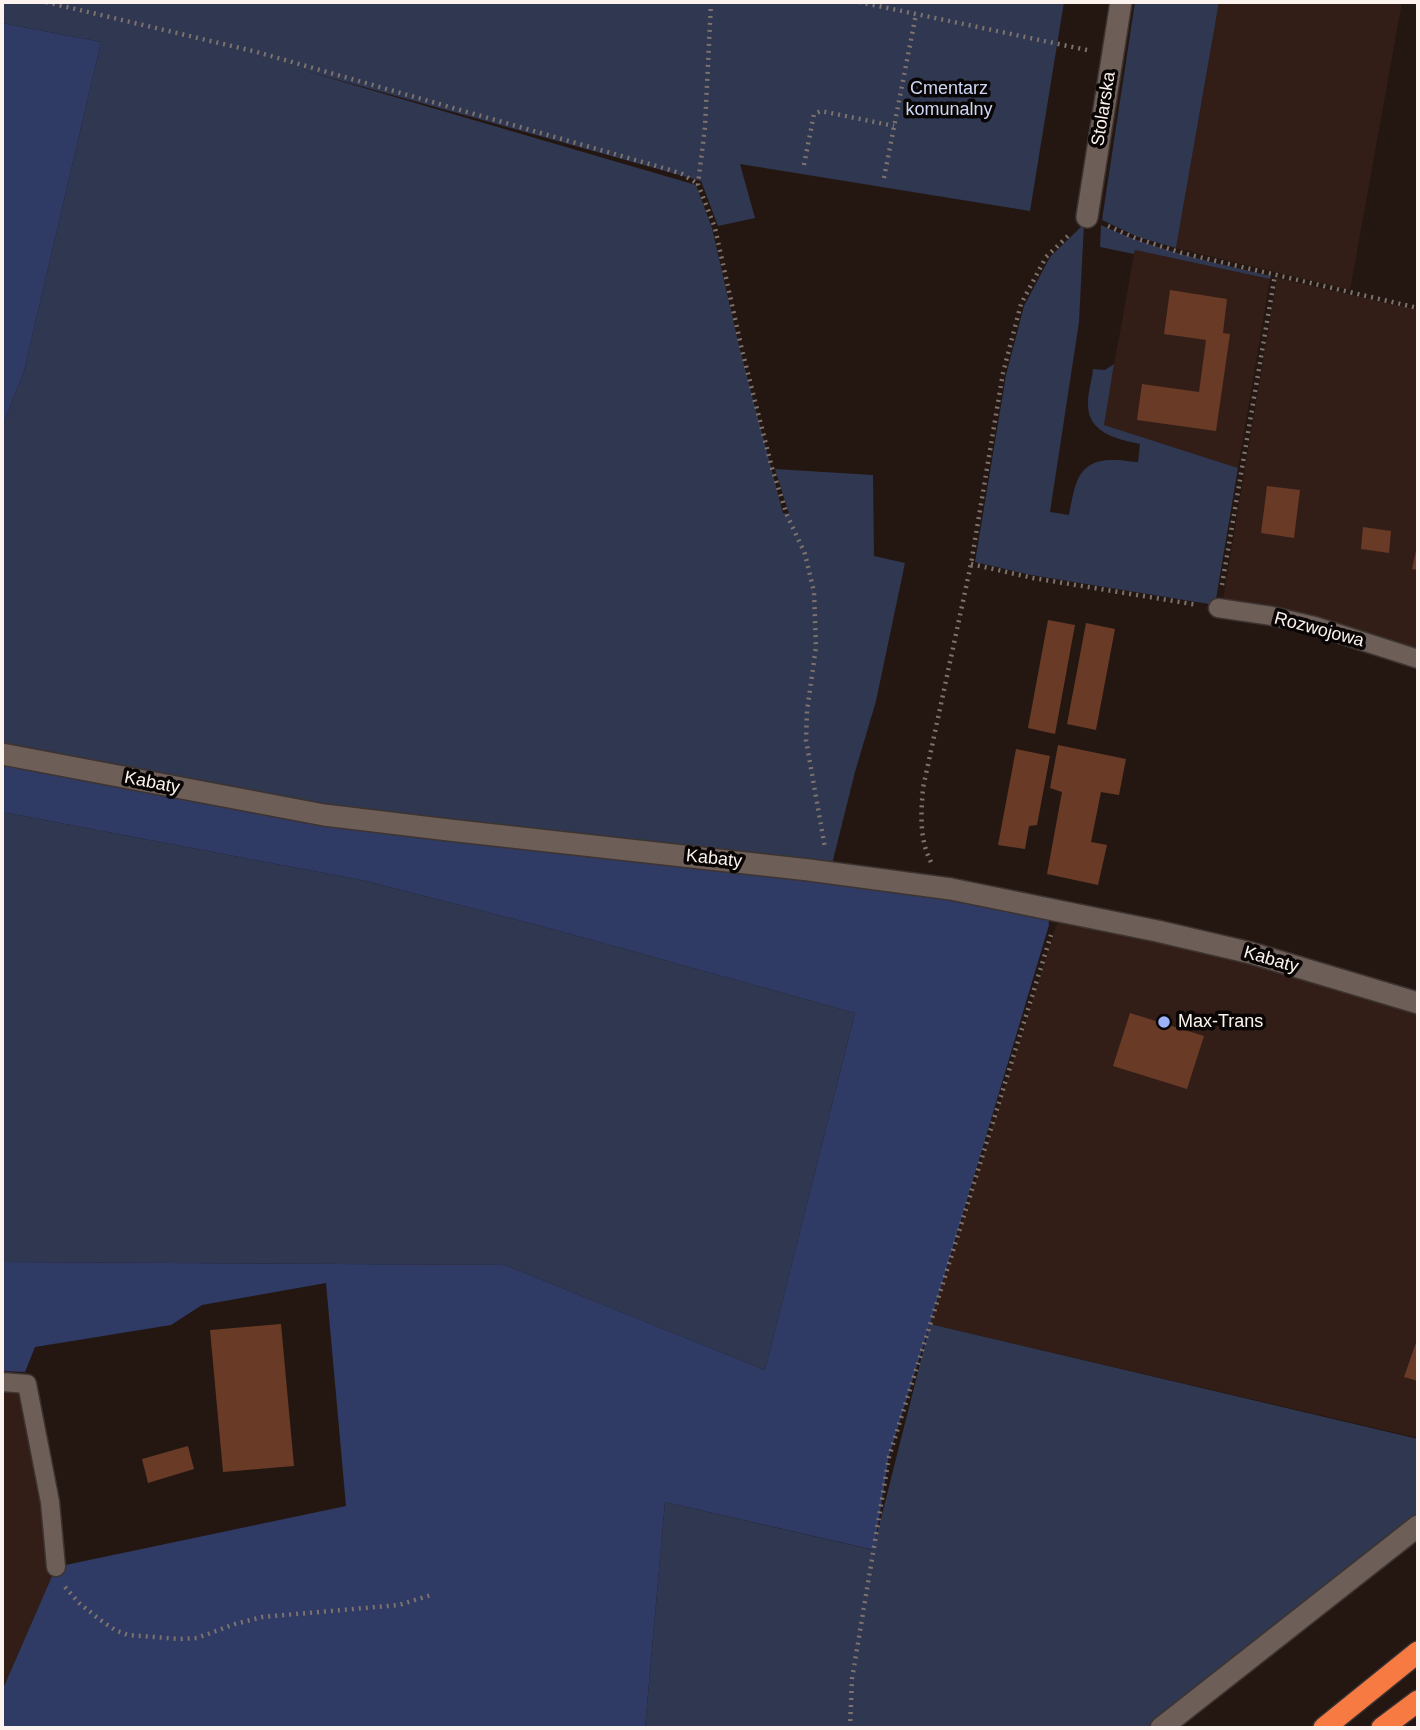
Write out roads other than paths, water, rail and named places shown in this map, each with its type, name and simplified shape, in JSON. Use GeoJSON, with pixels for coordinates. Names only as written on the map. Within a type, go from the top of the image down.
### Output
{"type":"FeatureCollection","features":[{"type":"Feature","properties":{"kind":"highway"},"geometry":{"type":"LineString","coordinates":[[1324,1728],[1418,1652]]}},
{"type":"Feature","properties":{"kind":"highway"},"geometry":{"type":"LineString","coordinates":[[1382,1728],[1418,1701]]}},
{"type":"Feature","properties":{"kind":"street","name":"Stolarska"},"geometry":{"type":"LineString","coordinates":[[1087,217],[1121,2]]}},
{"type":"Feature","properties":{"kind":"street","name":"Kabaty"},"geometry":{"type":"LineString","coordinates":[[2,754],[324,815],[945,888],[1251,953],[1418,1003]]}},
{"type":"Feature","properties":{"kind":"street"},"geometry":{"type":"LineString","coordinates":[[1161,1728],[1418,1526]]}},
{"type":"Feature","properties":{"kind":"lane","name":"Rozwojowa"},"geometry":{"type":"LineString","coordinates":[[1218,608],[1315,626],[1418,659]]}},
{"type":"Feature","properties":{"kind":"lane"},"geometry":{"type":"LineString","coordinates":[[2,1382],[27,1384],[50,1502],[56,1567]]}},
{"type":"Feature","properties":{"kind":"place","name":"Max-Trans"},"geometry":{"type":"Point","coordinates":[1164,1022]}},
{"type":"Feature","properties":{"kind":"park label","name":"Cmentarz komunalny"},"geometry":{"type":"Point","coordinates":[949,99]}}]}
